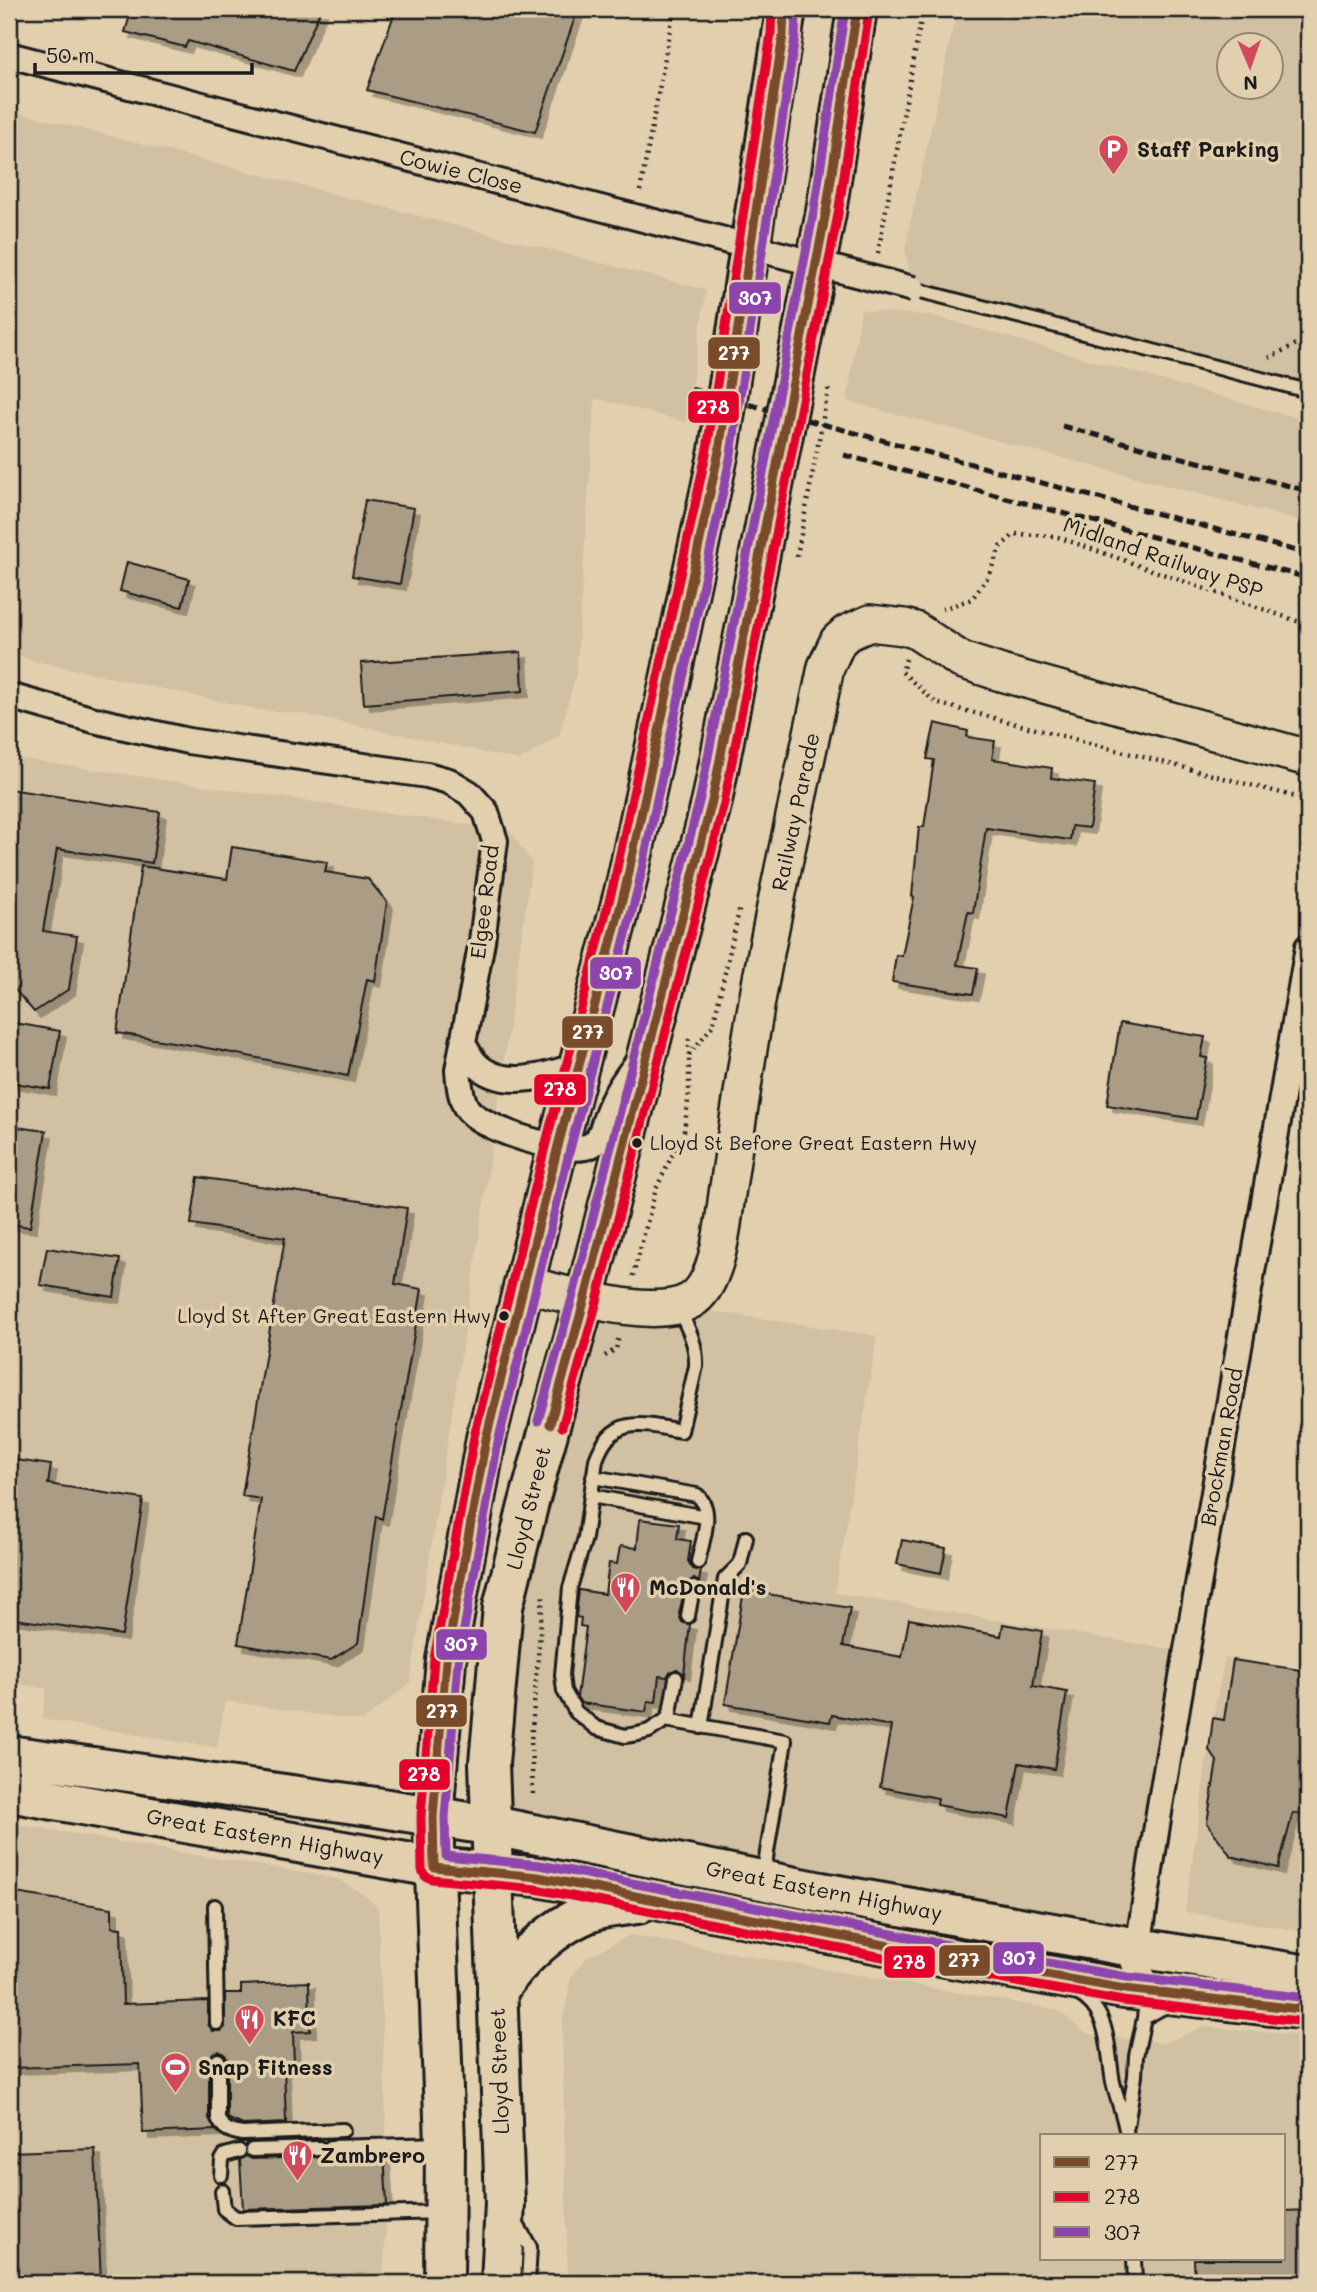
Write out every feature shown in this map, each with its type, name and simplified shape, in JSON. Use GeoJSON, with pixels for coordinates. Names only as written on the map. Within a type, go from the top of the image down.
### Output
{"type":"FeatureCollection","features":[{"type":"Feature","properties":{"kind":"main road","name":"Lloyd Street"},"geometry":{"type":"LineString","coordinates":[[501,2283],[505,2203],[489,1763],[503,1607],[585,1298],[717,774],[826,212],[857,9]]}},
{"type":"Feature","properties":{"kind":"main road"},"geometry":{"type":"LineString","coordinates":[[444,2283],[446,2211],[433,1816],[446,1660],[486,1439],[523,1284],[626,885],[719,451],[784,17]]}},
{"type":"Feature","properties":{"kind":"main road","name":"Great Eastern Highway"},"geometry":{"type":"LineString","coordinates":[[9,1755],[367,1805],[493,1826],[762,1880],[1034,1948],[1146,2005],[1212,1998],[1308,2010]]}},
{"type":"Feature","properties":{"kind":"main road","name":"Great Eastern Highway"},"geometry":{"type":"LineString","coordinates":[[9,1792],[434,1867],[538,1877],[956,1959],[1034,1948],[1138,1948],[1308,1975]]}},
{"type":"Feature","properties":{"kind":"main road"},"geometry":{"type":"LineString","coordinates":[[497,1992],[522,1959],[566,1926],[593,1911],[660,1900]]}},
{"type":"Feature","properties":{"kind":"street","name":"Cowie Close"},"geometry":{"type":"LineString","coordinates":[[9,55],[913,289]]}},
{"type":"Feature","properties":{"kind":"street","name":"Railway Parade"},"geometry":{"type":"LineString","coordinates":[[677,1306],[691,1301],[711,1275],[724,1215],[762,975],[826,667],[838,641],[847,633],[870,623],[904,627],[926,621],[961,660],[1308,758]]}},
{"type":"Feature","properties":{"kind":"street","name":"Elgee Road"},"geometry":{"type":"LineString","coordinates":[[9,696],[94,720],[188,741],[427,775],[449,780],[469,793],[486,813],[495,841],[482,941],[458,1070],[459,1087],[467,1108],[487,1125],[510,1135],[558,1146],[577,1149],[593,1145],[601,1135],[606,1115],[618,1089],[650,1044]]}},
{"type":"Feature","properties":{"kind":"street","name":"Brockman Road"},"geometry":{"type":"LineString","coordinates":[[1138,1948],[1308,947]]}},
{"type":"Feature","properties":{"kind":"street"},"geometry":{"type":"LineString","coordinates":[[463,1044],[475,1063],[491,1074],[532,1078],[557,1073],[580,1064]]}},
{"type":"Feature","properties":{"kind":"street"},"geometry":{"type":"LineString","coordinates":[[523,1284],[645,1309],[661,1310],[677,1306]]}},
{"type":"Feature","properties":{"kind":"lane"},"geometry":{"type":"LineString","coordinates":[[913,289],[1308,391]]}},
{"type":"Feature","properties":{"kind":"lane"},"geometry":{"type":"LineString","coordinates":[[676,1678],[670,1713],[666,1720],[649,1731],[625,1736],[596,1728],[576,1712],[564,1691],[562,1675],[570,1588],[585,1538],[599,1450],[612,1434],[642,1423],[681,1431],[696,1356],[695,1345],[677,1306]]}},
{"type":"Feature","properties":{"kind":"lane"},"geometry":{"type":"LineString","coordinates":[[593,1477],[697,1495],[702,1499],[706,1507],[706,1517],[698,1562]]}},
{"type":"Feature","properties":{"kind":"lane"},"geometry":{"type":"LineString","coordinates":[[591,1496],[706,1517]]}},
{"type":"Feature","properties":{"kind":"lane"},"geometry":{"type":"LineString","coordinates":[[701,1727],[725,1578],[740,1564],[746,1538]]}},
{"type":"Feature","properties":{"kind":"lane"},"geometry":{"type":"LineString","coordinates":[[688,1616],[693,1588]]}},
{"type":"Feature","properties":{"kind":"lane"},"geometry":{"type":"LineString","coordinates":[[666,1720],[785,1741],[762,1880]]}},
{"type":"Feature","properties":{"kind":"lane"},"geometry":{"type":"LineString","coordinates":[[215,1906],[217,2024]]}},
{"type":"Feature","properties":{"kind":"lane"},"geometry":{"type":"LineString","coordinates":[[1034,1948],[1085,1997],[1101,2019],[1110,2049],[1113,2080],[1126,2133]]}},
{"type":"Feature","properties":{"kind":"lane"},"geometry":{"type":"LineString","coordinates":[[1126,2133],[1137,2047],[1146,2005]]}},
{"type":"Feature","properties":{"kind":"lane"},"geometry":{"type":"LineString","coordinates":[[218,2060],[218,2118],[226,2129],[242,2134],[342,2130]]}},
{"type":"Feature","properties":{"kind":"lane"},"geometry":{"type":"LineString","coordinates":[[221,2175],[225,2155],[246,2151],[444,2144]]}},
{"type":"Feature","properties":{"kind":"lane"},"geometry":{"type":"LineString","coordinates":[[222,2191],[224,2209],[236,2218],[446,2211]]}},
{"type":"Feature","properties":{"kind":"lane"},"geometry":{"type":"LineString","coordinates":[[505,2203],[530,2247],[528,2283]]}},
{"type":"Feature","properties":{"kind":"lane"},"geometry":{"type":"LineString","coordinates":[[1134,2260],[1135,2283]]}},
{"type":"Feature","properties":{"kind":"path"},"geometry":{"type":"LineString","coordinates":[[639,195],[674,9]]}},
{"type":"Feature","properties":{"kind":"path"},"geometry":{"type":"LineString","coordinates":[[877,254],[923,9]]}},
{"type":"Feature","properties":{"kind":"path","name":"Midland Railway PSP"},"geometry":{"type":"LineString","coordinates":[[926,621],[972,599],[988,577],[1000,547],[1015,534],[1055,536],[1308,625]]}},
{"type":"Feature","properties":{"kind":"path"},"geometry":{"type":"LineString","coordinates":[[926,621],[902,672],[936,703],[1308,800]]}},
{"type":"Feature","properties":{"kind":"shaded area","name":"Staff Parking"},"geometry":{"type":"Polygon","coordinates":[[[957,9],[1308,9],[1308,396],[913,289],[905,248],[957,9]]]}},
{"type":"Feature","properties":{"kind":"shaded area"},"geometry":{"type":"Polygon","coordinates":[[[9,110],[706,290],[686,422],[595,398],[576,674],[559,736],[520,760],[298,713],[261,710],[26,659],[9,648],[9,110]]]}},
{"type":"Feature","properties":{"kind":"shaded area"},"geometry":{"type":"Polygon","coordinates":[[[861,310],[933,316],[1308,421],[1308,523],[847,401],[861,310]]]}},
{"type":"Feature","properties":{"kind":"shaded area"},"geometry":{"type":"Polygon","coordinates":[[[9,757],[510,831],[532,863],[474,1271],[410,1683],[363,1721],[225,1701],[217,1748],[42,1719],[47,1689],[9,1682],[9,757]]]}},
{"type":"Feature","properties":{"kind":"shaded area"},"geometry":{"type":"Polygon","coordinates":[[[585,1298],[677,1306],[877,1336],[835,1593],[1187,1652],[1138,1948],[493,1826],[489,1763],[585,1298]]]}},
{"type":"Feature","properties":{"kind":"shaded area"},"geometry":{"type":"Polygon","coordinates":[[[1225,1658],[1308,1672],[1308,1932],[1185,1912],[1213,1718],[1225,1658]]]}},
{"type":"Feature","properties":{"kind":"shaded area"},"geometry":{"type":"Polygon","coordinates":[[[9,1823],[338,1879],[364,1895],[378,1908],[386,2117],[386,2233],[382,2283],[9,2283],[9,1823]]]}},
{"type":"Feature","properties":{"kind":"shaded area"},"geometry":{"type":"Polygon","coordinates":[[[630,1935],[1057,2010],[1088,2034],[1164,2043],[1202,2027],[1308,2036],[1308,2283],[568,2283],[562,2025],[571,1978],[587,1957],[630,1935]]]}},
{"type":"Feature","properties":{"kind":"building"},"geometry":{"type":"Polygon","coordinates":[[[132,9],[321,9],[294,71],[188,41],[185,47],[125,32],[132,9]]]}},
{"type":"Feature","properties":{"kind":"building"},"geometry":{"type":"Polygon","coordinates":[[[396,9],[578,9],[535,132],[367,90],[396,9]]]}},
{"type":"Feature","properties":{"kind":"building"},"geometry":{"type":"Polygon","coordinates":[[[365,500],[414,508],[400,584],[352,576],[365,500]]]}},
{"type":"Feature","properties":{"kind":"building"},"geometry":{"type":"Polygon","coordinates":[[[127,562],[189,579],[182,607],[120,591],[127,562]]]}},
{"type":"Feature","properties":{"kind":"building"},"geometry":{"type":"Polygon","coordinates":[[[521,652],[523,691],[364,704],[361,663],[521,652]]]}},
{"type":"Feature","properties":{"kind":"building"},"geometry":{"type":"Polygon","coordinates":[[[935,723],[968,731],[967,737],[995,741],[992,759],[1052,768],[1051,778],[1095,784],[1089,828],[1072,826],[1070,840],[986,828],[973,913],[968,912],[957,965],[978,968],[973,994],[892,982],[896,955],[902,956],[914,897],[919,827],[924,827],[934,760],[927,759],[935,723]]]}},
{"type":"Feature","properties":{"kind":"building"},"geometry":{"type":"Polygon","coordinates":[[[9,789],[160,812],[152,863],[57,849],[43,931],[77,936],[69,989],[34,1012],[9,983],[9,789]]]}},
{"type":"Feature","properties":{"kind":"building"},"geometry":{"type":"Polygon","coordinates":[[[232,847],[327,862],[325,872],[368,879],[387,902],[375,981],[367,979],[348,1076],[117,1033],[141,866],[227,879],[232,847]]]}},
{"type":"Feature","properties":{"kind":"building"},"geometry":{"type":"Polygon","coordinates":[[[9,1022],[60,1031],[50,1089],[9,1082],[9,1022]]]}},
{"type":"Feature","properties":{"kind":"building"},"geometry":{"type":"Polygon","coordinates":[[[1120,1023],[1205,1037],[1201,1057],[1207,1058],[1196,1119],[1107,1105],[1120,1023]]]}},
{"type":"Feature","properties":{"kind":"building"},"geometry":{"type":"Polygon","coordinates":[[[9,1126],[46,1131],[30,1227],[9,1224],[9,1126]]]}},
{"type":"Feature","properties":{"kind":"building"},"geometry":{"type":"Polygon","coordinates":[[[198,1177],[407,1208],[395,1284],[422,1289],[382,1519],[376,1516],[358,1643],[331,1660],[238,1644],[261,1499],[242,1496],[285,1238],[191,1224],[198,1177]]]}},
{"type":"Feature","properties":{"kind":"building"},"geometry":{"type":"Polygon","coordinates":[[[47,1248],[120,1259],[114,1297],[40,1285],[47,1248]]]}},
{"type":"Feature","properties":{"kind":"building"},"geometry":{"type":"Polygon","coordinates":[[[9,1459],[51,1465],[48,1484],[143,1499],[122,1635],[9,1618],[9,1459]]]}},
{"type":"Feature","properties":{"kind":"building","name":"McDonald's"},"geometry":{"type":"Polygon","coordinates":[[[640,1519],[679,1524],[677,1539],[691,1541],[688,1561],[693,1569],[701,1570],[699,1582],[694,1579],[686,1583],[679,1614],[682,1622],[690,1624],[684,1674],[677,1669],[667,1677],[659,1676],[656,1702],[648,1701],[646,1712],[581,1703],[577,1697],[586,1627],[580,1626],[581,1618],[576,1617],[579,1590],[605,1594],[609,1563],[617,1564],[620,1546],[637,1548],[640,1519]]]}},
{"type":"Feature","properties":{"kind":"building"},"geometry":{"type":"Polygon","coordinates":[[[902,1540],[946,1548],[941,1573],[897,1564],[902,1540]]]}},
{"type":"Feature","properties":{"kind":"building"},"geometry":{"type":"Polygon","coordinates":[[[744,1590],[850,1608],[843,1646],[902,1657],[909,1619],[1001,1636],[1003,1624],[1042,1631],[1033,1686],[1067,1692],[1054,1769],[1019,1763],[1009,1818],[937,1805],[938,1798],[880,1787],[891,1726],[832,1715],[830,1722],[725,1704],[744,1590]]]}},
{"type":"Feature","properties":{"kind":"building"},"geometry":{"type":"Polygon","coordinates":[[[1233,1660],[1308,1671],[1308,1816],[1293,1813],[1278,1868],[1231,1856],[1207,1823],[1217,1761],[1209,1750],[1213,1718],[1224,1720],[1233,1660]]]}},
{"type":"Feature","properties":{"kind":"building"},"geometry":{"type":"Polygon","coordinates":[[[9,1892],[112,1908],[112,1927],[121,1928],[123,2004],[208,2001],[208,2024],[213,2031],[221,2031],[225,2027],[225,1993],[241,1993],[241,1985],[309,1982],[310,2031],[293,2032],[294,2066],[284,2066],[286,2123],[243,2125],[229,2119],[227,2059],[219,2051],[213,2053],[209,2060],[209,2118],[215,2130],[143,2133],[140,2064],[9,2068],[9,1892]]]}},
{"type":"Feature","properties":{"kind":"building"},"geometry":{"type":"Polygon","coordinates":[[[95,2149],[101,2283],[9,2283],[9,2152],[95,2149]]]}},
{"type":"Feature","properties":{"kind":"building","name":"Zambrero"},"geometry":{"type":"Polygon","coordinates":[[[326,2154],[384,2154],[387,2205],[243,2209],[240,2160],[246,2156],[252,2159],[319,2157],[326,2154]]]}},
{"type":"Feature","properties":{"kind":"building"},"geometry":{"type":"Polygon","coordinates":[[[1308,2210],[1308,2283],[1195,2283],[1194,2260],[1286,2260],[1286,2211],[1308,2210]]]}},
{"type":"Feature","properties":{"kind":"railway"},"geometry":{"type":"LineString","coordinates":[[691,389],[1308,554]]}},
{"type":"Feature","properties":{"kind":"railway"},"geometry":{"type":"LineString","coordinates":[[1062,426],[1308,491]]}},
{"type":"Feature","properties":{"kind":"railway"},"geometry":{"type":"LineString","coordinates":[[844,455],[1308,578]]}},
{"type":"Feature","properties":{"kind":"transit line","name":"278"},"geometry":{"type":"LineString","coordinates":[[772,9],[771,34],[707,449],[614,882],[474,1437],[434,1659],[421,1816],[422,1870],[425,1876],[432,1879],[536,1889],[954,1971],[1123,2001],[1307,2022]]}},
{"type":"Feature","properties":{"kind":"transit line","name":"277"},"geometry":{"type":"LineString","coordinates":[[784,9],[783,35],[719,451],[626,885],[486,1439],[446,1660],[433,1817],[434,1867],[538,1877],[956,1959],[1125,1989],[1308,2010]]}},
{"type":"Feature","properties":{"kind":"transit line","name":"307"},"geometry":{"type":"LineString","coordinates":[[796,9],[795,37],[731,454],[638,888],[498,1442],[458,1662],[445,1817],[446,1856],[540,1865],[958,1947],[1127,1977],[1308,1998]]}},
{"type":"Feature","properties":{"kind":"transit line","name":"307"},"geometry":{"type":"LineString","coordinates":[[538,1421],[573,1295],[700,798],[814,210],[845,9]]}},
{"type":"Feature","properties":{"kind":"transit line","name":"277"},"geometry":{"type":"LineString","coordinates":[[550,1424],[585,1298],[712,801],[826,212],[857,9]]}},
{"type":"Feature","properties":{"kind":"transit line","name":"278"},"geometry":{"type":"LineString","coordinates":[[562,1427],[597,1301],[724,803],[838,214],[869,11]]}},
{"type":"Feature","properties":{"kind":"place","name":"Staff Parking"},"geometry":{"type":"Point","coordinates":[1114,177]}},
{"type":"Feature","properties":{"kind":"place","name":"Lloyd St Before Great Eastern Hwy"},"geometry":{"type":"Point","coordinates":[637,1143]}},
{"type":"Feature","properties":{"kind":"place","name":"Lloyd St After Great Eastern Hwy"},"geometry":{"type":"Point","coordinates":[504,1316]}},
{"type":"Feature","properties":{"kind":"place","name":"McDonald's"},"geometry":{"type":"Point","coordinates":[626,1615]}},
{"type":"Feature","properties":{"kind":"place","name":"KFC"},"geometry":{"type":"Point","coordinates":[250,2046]}},
{"type":"Feature","properties":{"kind":"place","name":"Snap Fitness"},"geometry":{"type":"Point","coordinates":[175,2095]}},
{"type":"Feature","properties":{"kind":"place","name":"Zambrero"},"geometry":{"type":"Point","coordinates":[297,2183]}}]}
